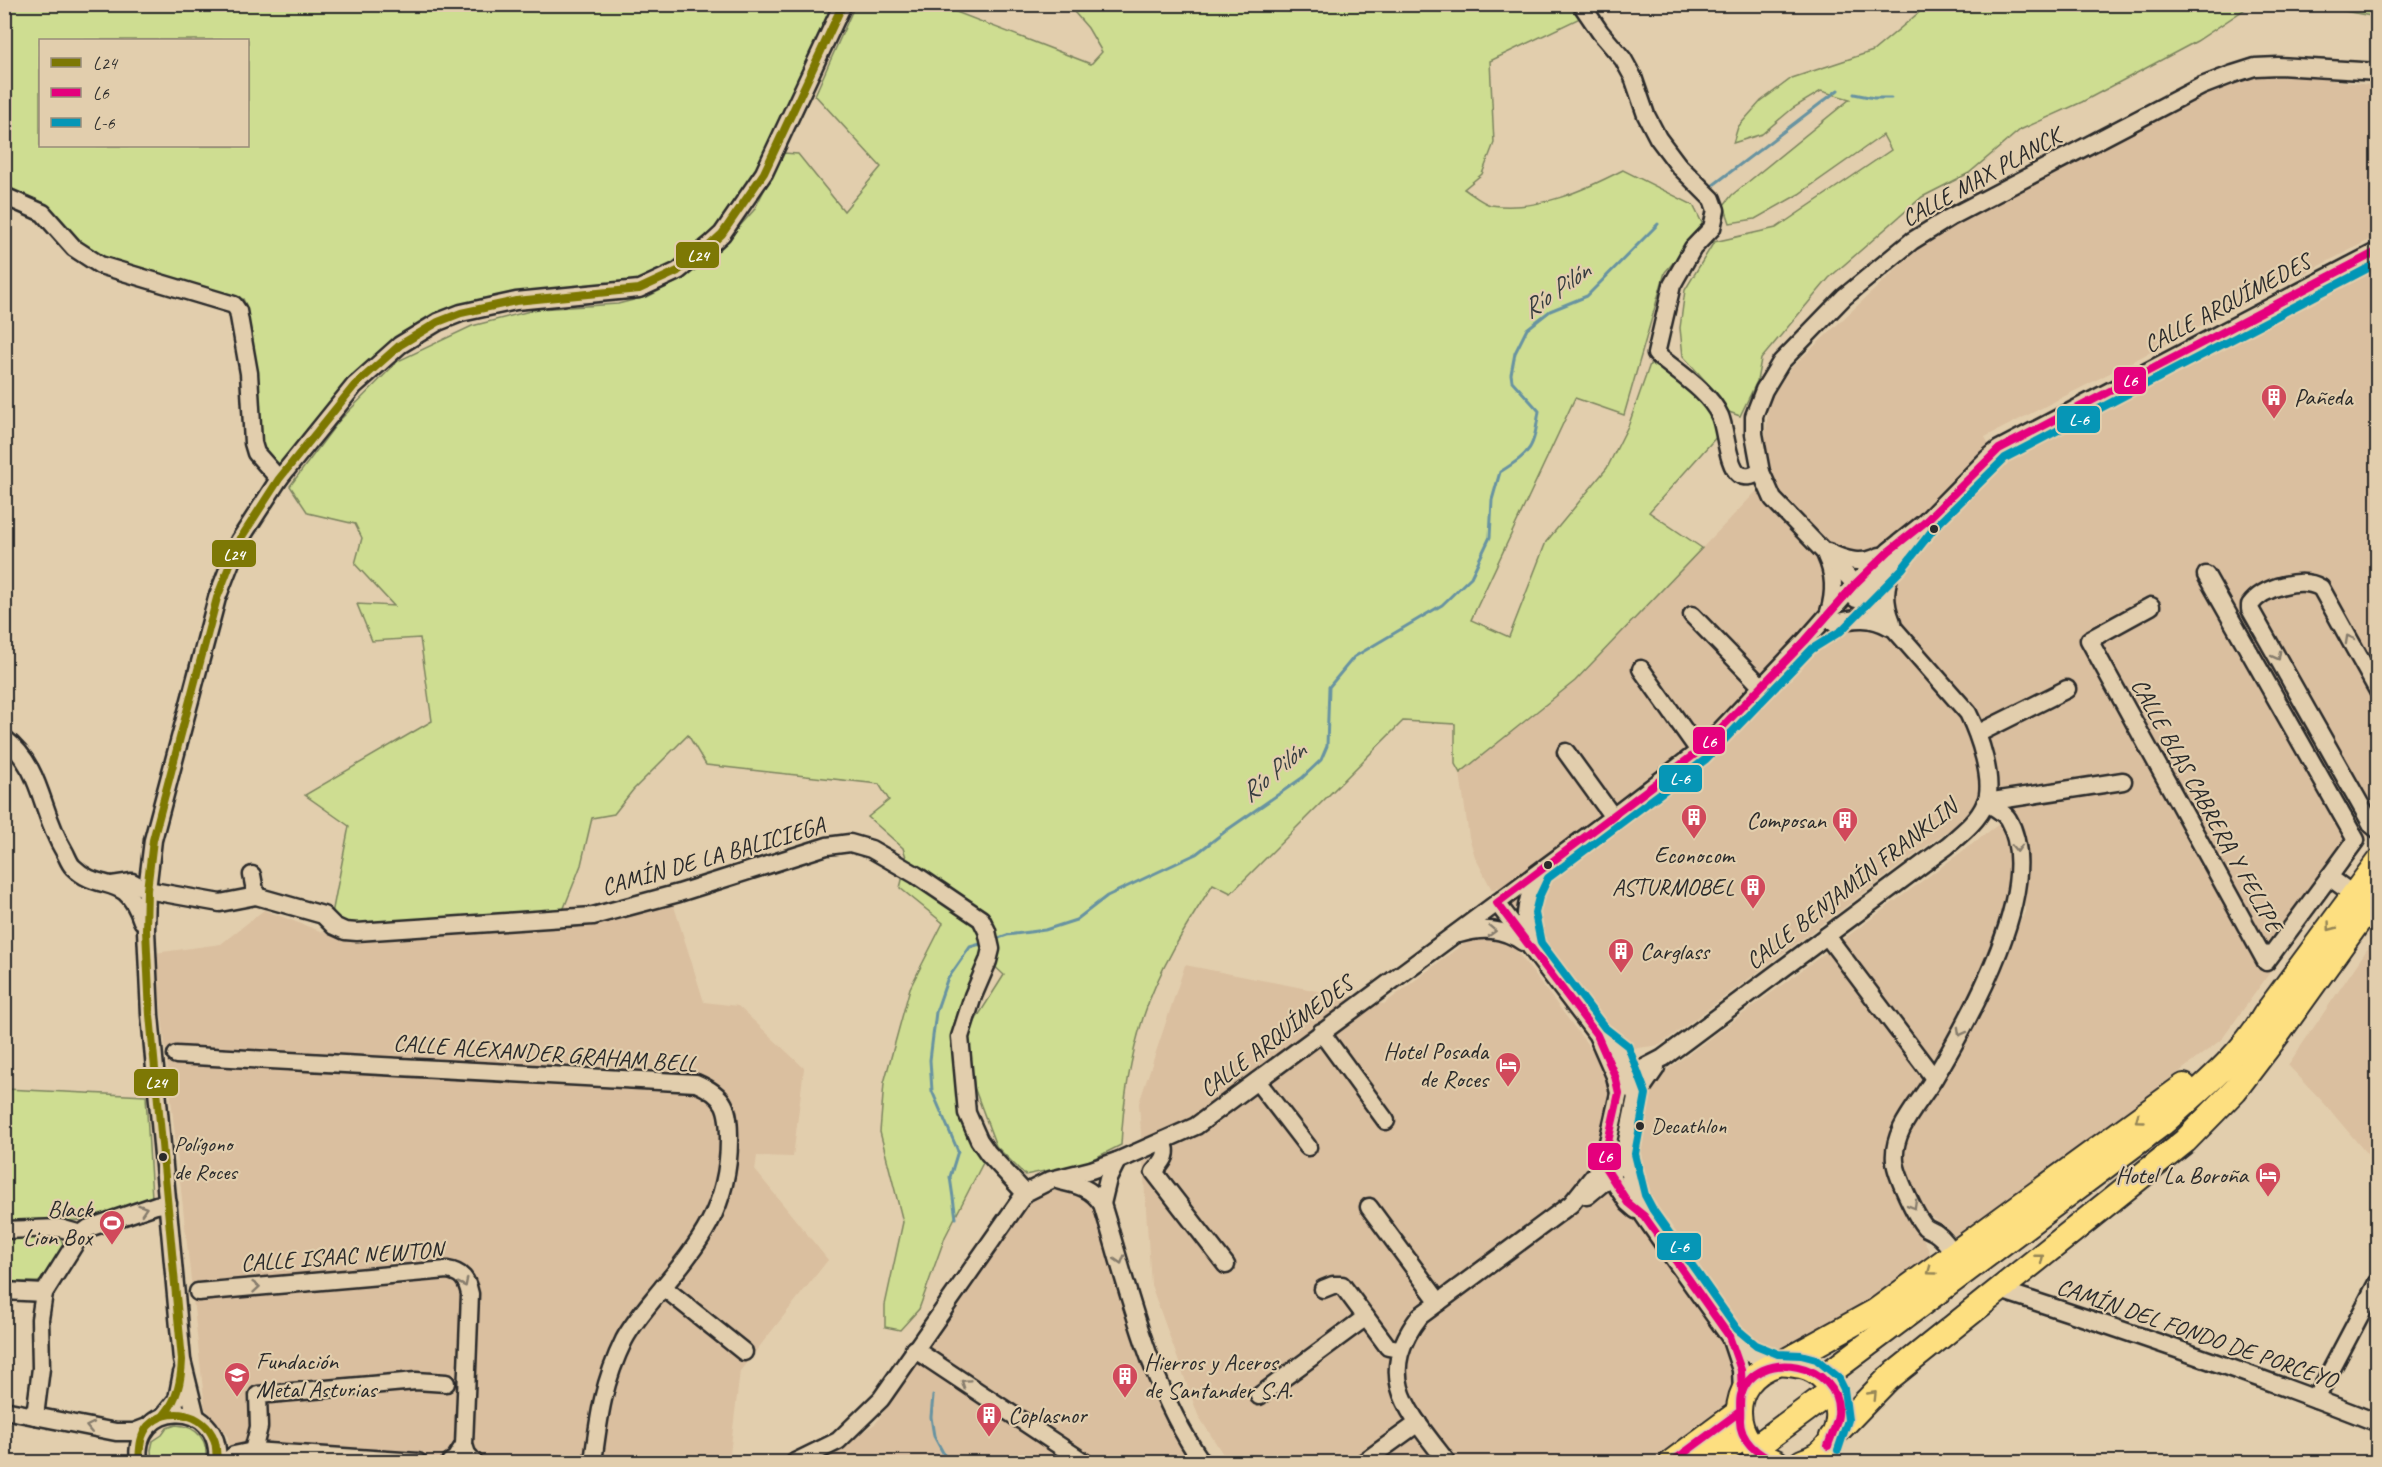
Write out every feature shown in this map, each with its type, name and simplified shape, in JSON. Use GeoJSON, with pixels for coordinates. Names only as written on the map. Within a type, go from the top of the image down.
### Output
{"type":"FeatureCollection","features":[{"type":"Feature","properties":{"kind":"highway"},"geometry":{"type":"LineString","coordinates":[[1672,1462],[1750,1418],[1827,1385],[2174,1133],[2271,1025],[2366,895],[2378,862]]}},
{"type":"Feature","properties":{"kind":"highway"},"geometry":{"type":"LineString","coordinates":[[1776,1462],[1764,1458],[1750,1447],[1742,1432],[1750,1418],[1751,1380],[1876,1311],[2212,1065],[2238,1038],[2271,1025]]}},
{"type":"Feature","properties":{"kind":"highway"},"geometry":{"type":"LineString","coordinates":[[1832,1437],[1888,1379],[2185,1142],[2235,1090],[2271,1025]]}},
{"type":"Feature","properties":{"kind":"highway"},"geometry":{"type":"LineString","coordinates":[[1779,1364],[1800,1365],[1812,1369],[1830,1384],[1834,1392],[1838,1420],[1828,1446],[1814,1458],[1802,1462]]}},
{"type":"Feature","properties":{"kind":"highway"},"geometry":{"type":"LineString","coordinates":[[1709,1462],[1737,1455]]}},
{"type":"Feature","properties":{"kind":"street"},"geometry":{"type":"LineString","coordinates":[[196,1417],[182,1360],[150,1015],[146,930],[147,890],[153,840],[217,598],[239,541],[279,479],[354,386],[400,345],[438,322],[461,313],[516,301],[639,289],[678,271],[710,245],[722,234],[764,173],[843,4]]}},
{"type":"Feature","properties":{"kind":"street"},"geometry":{"type":"LineString","coordinates":[[1581,4],[1600,32],[1623,59],[1633,77],[1646,114],[1658,138],[1679,166],[1712,199],[1716,210],[1712,228],[1693,248],[1672,285],[1656,354],[1713,405],[1720,417],[1733,466],[1739,474],[1748,477],[1761,472]]}},
{"type":"Feature","properties":{"kind":"street","name":"CALLE MAX PLANCK"},"geometry":{"type":"LineString","coordinates":[[1859,588],[1773,499],[1761,472],[1756,452],[1754,416],[1764,390],[1781,362],[1844,297],[1912,241],[1949,218],[2202,86],[2255,67],[2278,66],[2378,72]]}},
{"type":"Feature","properties":{"kind":"street"},"geometry":{"type":"LineString","coordinates":[[4,196],[43,213],[74,248],[100,265],[234,305],[238,311],[249,373],[253,443],[256,453],[279,479]]}},
{"type":"Feature","properties":{"kind":"street","name":"CALLE ARQUÍMEDES"},"geometry":{"type":"LineString","coordinates":[[1812,638],[1999,449],[2378,251]]}},
{"type":"Feature","properties":{"kind":"street","name":"CALLE ARQUÍMEDES"},"geometry":{"type":"LineString","coordinates":[[795,1462],[838,1442],[881,1399],[1025,1193],[1051,1180],[1117,1161],[1196,1126],[1613,817],[1699,751],[1855,596],[1859,588],[1905,539],[1924,523]]}},
{"type":"Feature","properties":{"kind":"street","name":"CALLE ARQUÍMEDES"},"geometry":{"type":"LineString","coordinates":[[1892,556],[1905,539]]}},
{"type":"Feature","properties":{"kind":"street","name":"CALLE MAX PLANCK"},"geometry":{"type":"LineString","coordinates":[[1824,550],[1843,559],[1860,562],[1892,556]]}},
{"type":"Feature","properties":{"kind":"street","name":"CALLE MAX PLANCK"},"geometry":{"type":"LineString","coordinates":[[1824,550],[1830,565],[1834,591],[1831,619]]}},
{"type":"Feature","properties":{"kind":"street","name":"CALLE BENJAMÍN FRANKLIN"},"geometry":{"type":"LineString","coordinates":[[1892,556],[1885,600],[1894,629]]}},
{"type":"Feature","properties":{"kind":"street","name":"CALLE BLAS CABRERA Y FELIPE"},"geometry":{"type":"LineString","coordinates":[[2151,606],[2089,640],[2266,962],[2356,840],[2206,574]]}},
{"type":"Feature","properties":{"kind":"street"},"geometry":{"type":"LineString","coordinates":[[2375,828],[2250,609],[2250,604],[2284,585],[2307,583],[2321,588],[2378,691]]}},
{"type":"Feature","properties":{"kind":"street","name":"CALLE BENJAMÍN FRANKLIN"},"geometry":{"type":"LineString","coordinates":[[1618,1093],[1636,1072],[1658,1062],[1947,846],[1972,823],[1986,802],[1987,771],[1979,733],[1968,712],[1859,588]]}},
{"type":"Feature","properties":{"kind":"street"},"geometry":{"type":"LineString","coordinates":[[1692,615],[1762,687]]}},
{"type":"Feature","properties":{"kind":"street","name":"CALLE BENJAMÍN FRANKLIN"},"geometry":{"type":"LineString","coordinates":[[1831,619],[1862,617],[1879,621],[1894,629]]}},
{"type":"Feature","properties":{"kind":"street"},"geometry":{"type":"LineString","coordinates":[[1641,669],[1699,751]]}},
{"type":"Feature","properties":{"kind":"street"},"geometry":{"type":"LineString","coordinates":[[1979,733],[2067,689]]}},
{"type":"Feature","properties":{"kind":"street","name":"CAMÍN DE LA BALICIEGA"},"geometry":{"type":"LineString","coordinates":[[4,738],[19,749],[31,768],[57,840],[74,867],[95,881],[120,886],[139,885],[147,890],[220,903],[256,896],[323,915],[334,926],[345,931],[593,916],[679,893],[827,846],[850,843],[871,849],[916,875],[981,920],[987,931],[991,949],[988,961],[973,996],[960,1037],[967,1113],[979,1140],[988,1153],[1025,1193]]}},
{"type":"Feature","properties":{"kind":"street"},"geometry":{"type":"LineString","coordinates":[[1566,752],[1613,817]]}},
{"type":"Feature","properties":{"kind":"street"},"geometry":{"type":"LineString","coordinates":[[1986,802],[2123,781]]}},
{"type":"Feature","properties":{"kind":"street"},"geometry":{"type":"LineString","coordinates":[[1954,1255],[1938,1234],[1926,1227],[1904,1189],[1895,1162],[1899,1132],[1934,1078],[1992,970],[2018,888],[2017,839],[2007,816],[1986,802]]}},
{"type":"Feature","properties":{"kind":"street"},"geometry":{"type":"LineString","coordinates":[[146,930],[137,905],[120,886],[134,876],[153,840]]}},
{"type":"Feature","properties":{"kind":"street"},"geometry":{"type":"LineString","coordinates":[[1531,948],[1524,914],[1529,893],[1540,871]]}},
{"type":"Feature","properties":{"kind":"street"},"geometry":{"type":"LineString","coordinates":[[252,875],[256,896]]}},
{"type":"Feature","properties":{"kind":"street"},"geometry":{"type":"LineString","coordinates":[[2329,877],[2366,895]]}},
{"type":"Feature","properties":{"kind":"street"},"geometry":{"type":"LineString","coordinates":[[1497,903],[1606,1046],[1621,1075],[1630,1079],[1636,1097],[1624,1154],[1618,1168],[1603,1171]]}},
{"type":"Feature","properties":{"kind":"street"},"geometry":{"type":"LineString","coordinates":[[1450,938],[1470,931],[1498,930],[1510,933],[1531,948]]}},
{"type":"Feature","properties":{"kind":"street"},"geometry":{"type":"LineString","coordinates":[[1827,936],[1934,1078]]}},
{"type":"Feature","properties":{"kind":"street"},"geometry":{"type":"LineString","coordinates":[[1321,1032],[1386,1121]]}},
{"type":"Feature","properties":{"kind":"street"},"geometry":{"type":"LineString","coordinates":[[1606,1046],[1658,1062]]}},
{"type":"Feature","properties":{"kind":"street"},"geometry":{"type":"LineString","coordinates":[[1448,1462],[1407,1408],[1401,1391],[1398,1370],[1400,1349],[1407,1332],[1420,1316],[1576,1202],[1603,1171],[1618,1093],[1606,1046]]}},
{"type":"Feature","properties":{"kind":"street","name":"CALLE ALEXANDER GRAHAM BELL"},"geometry":{"type":"LineString","coordinates":[[176,1055],[696,1083],[710,1089],[724,1103],[729,1119],[729,1155],[720,1201],[707,1229],[626,1337],[610,1370],[604,1389],[594,1455]]}},
{"type":"Feature","properties":{"kind":"street","name":"CALLE BENJAMÍN FRANKLIN"},"geometry":{"type":"LineString","coordinates":[[1636,1097],[1658,1062]]}},
{"type":"Feature","properties":{"kind":"street"},"geometry":{"type":"LineString","coordinates":[[1257,1081],[1308,1147]]}},
{"type":"Feature","properties":{"kind":"street"},"geometry":{"type":"LineString","coordinates":[[1163,1141],[1167,1149],[1166,1159],[1154,1172],[1226,1265]]}},
{"type":"Feature","properties":{"kind":"street"},"geometry":{"type":"LineString","coordinates":[[1624,1154],[1632,1201]]}},
{"type":"Feature","properties":{"kind":"street"},"geometry":{"type":"LineString","coordinates":[[1102,1204],[1108,1179],[1117,1161]]}},
{"type":"Feature","properties":{"kind":"street"},"geometry":{"type":"LineString","coordinates":[[1603,1171],[1644,1216],[1729,1336],[1742,1370],[1750,1418]]}},
{"type":"Feature","properties":{"kind":"street"},"geometry":{"type":"LineString","coordinates":[[1051,1180],[1081,1185],[1097,1196],[1102,1204],[1156,1378],[1189,1444],[1202,1462]]}},
{"type":"Feature","properties":{"kind":"street"},"geometry":{"type":"LineString","coordinates":[[1576,1202],[1598,1197],[1632,1201]]}},
{"type":"Feature","properties":{"kind":"street"},"geometry":{"type":"LineString","coordinates":[[35,1416],[41,1368],[40,1319],[44,1293],[81,1234],[98,1223],[168,1203]]}},
{"type":"Feature","properties":{"kind":"street"},"geometry":{"type":"LineString","coordinates":[[1369,1207],[1439,1302]]}},
{"type":"Feature","properties":{"kind":"street"},"geometry":{"type":"LineString","coordinates":[[4,1230],[60,1228],[81,1234]]}},
{"type":"Feature","properties":{"kind":"street","name":"CALLE ISAAC NEWTON"},"geometry":{"type":"LineString","coordinates":[[198,1292],[447,1269],[458,1272],[468,1283],[470,1294],[464,1445]]}},
{"type":"Feature","properties":{"kind":"street"},"geometry":{"type":"LineString","coordinates":[[2316,1399],[2378,1281]]}},
{"type":"Feature","properties":{"kind":"street"},"geometry":{"type":"LineString","coordinates":[[1323,1289],[1333,1284],[1342,1285],[1388,1347],[1400,1349]]}},
{"type":"Feature","properties":{"kind":"street"},"geometry":{"type":"LineString","coordinates":[[663,1287],[744,1352]]}},
{"type":"Feature","properties":{"kind":"street","name":"CAMÍN DEL FONDO DE PORCEYO"},"geometry":{"type":"LineString","coordinates":[[2000,1290],[2316,1399],[2378,1423]]}},
{"type":"Feature","properties":{"kind":"street"},"geometry":{"type":"LineString","coordinates":[[4,1291],[44,1293]]}},
{"type":"Feature","properties":{"kind":"street"},"geometry":{"type":"LineString","coordinates":[[1259,1396],[1366,1317]]}},
{"type":"Feature","properties":{"kind":"street"},"geometry":{"type":"LineString","coordinates":[[1729,1336],[1751,1354],[1779,1364]]}},
{"type":"Feature","properties":{"kind":"street"},"geometry":{"type":"LineString","coordinates":[[914,1349],[1084,1462]]}},
{"type":"Feature","properties":{"kind":"street"},"geometry":{"type":"LineString","coordinates":[[4,1410],[116,1432],[134,1432],[147,1427],[173,1406],[180,1390],[182,1360]]}},
{"type":"Feature","properties":{"kind":"street"},"geometry":{"type":"LineString","coordinates":[[253,1451],[260,1426],[258,1395],[416,1381],[446,1383]]}},
{"type":"Feature","properties":{"kind":"street"},"geometry":{"type":"LineString","coordinates":[[164,1415],[180,1413],[196,1417],[210,1428],[215,1437],[218,1462]]}},
{"type":"Feature","properties":{"kind":"street"},"geometry":{"type":"LineString","coordinates":[[1364,1462],[1418,1423]]}},
{"type":"Feature","properties":{"kind":"street"},"geometry":{"type":"LineString","coordinates":[[138,1462],[139,1441],[147,1427]]}},
{"type":"Feature","properties":{"kind":"street"},"geometry":{"type":"LineString","coordinates":[[215,1437],[234,1447],[253,1451],[418,1462]]}},
{"type":"Feature","properties":{"kind":"street"},"geometry":{"type":"LineString","coordinates":[[450,1462],[455,1459],[464,1445]]}},
{"type":"Feature","properties":{"kind":"street"},"geometry":{"type":"LineString","coordinates":[[464,1445],[467,1454],[474,1462]]}},
{"type":"Feature","properties":{"kind":"street"},"geometry":{"type":"LineString","coordinates":[[225,1462],[234,1455],[253,1451]]}},
{"type":"Feature","properties":{"kind":"street"},"geometry":{"type":"LineString","coordinates":[[580,1462],[594,1455],[606,1462]]}},
{"type":"Feature","properties":{"kind":"shaded area"},"geometry":{"type":"Polygon","coordinates":[[[2277,73],[2377,86],[2377,236],[1985,437],[1999,463],[2377,270],[2377,824],[2222,1039],[1960,1240],[1924,1211],[1899,1164],[1902,1140],[2025,912],[2021,833],[1997,815],[1984,814],[1944,833],[1660,1045],[1638,1048],[1616,1043],[1498,887],[1492,890],[1475,857],[1469,837],[1460,773],[1575,681],[1772,475],[1765,440],[1769,400],[1791,368],[1922,245],[1959,223],[2230,81],[2277,73]]]}},
{"type":"Feature","properties":{"kind":"shaded area"},"geometry":{"type":"Polygon","coordinates":[[[1999,824],[2009,837],[2013,881],[1991,961],[1894,1135],[1914,1218],[1933,1260],[1871,1304],[1809,1339],[1776,1351],[1734,1380],[1721,1414],[1663,1462],[1228,1462],[1198,1415],[1151,1285],[1139,1103],[1185,965],[1384,1004],[1472,937],[1489,936],[1504,939],[1516,950],[1600,1061],[1659,1076],[1999,824]]]}},
{"type":"Feature","properties":{"kind":"shaded area"},"geometry":{"type":"Polygon","coordinates":[[[673,903],[704,1002],[738,1006],[804,1068],[793,1157],[757,1156],[755,1170],[828,1260],[740,1371],[729,1462],[230,1462],[228,1437],[205,1408],[155,953],[221,944],[264,910],[339,938],[597,925],[673,903]]]}},
{"type":"Feature","properties":{"kind":"shaded area"},"geometry":{"type":"Polygon","coordinates":[[[2377,935],[2377,1166],[2324,1103],[2288,1065],[2377,935]]]}},
{"type":"Feature","properties":{"kind":"shaded area"},"geometry":{"type":"Polygon","coordinates":[[[1068,1188],[1093,1204],[1152,1381],[1193,1462],[821,1462],[876,1423],[1024,1203],[1042,1192],[1068,1188]]]}},
{"type":"Feature","properties":{"kind":"green space"},"geometry":{"type":"Polygon","coordinates":[[[4,5],[836,5],[761,161],[718,228],[677,262],[657,274],[634,283],[438,315],[279,470],[265,456],[259,441],[247,307],[243,299],[132,269],[95,256],[38,204],[5,189],[4,5]]]}},
{"type":"Feature","properties":{"kind":"green space"},"geometry":{"type":"Polygon","coordinates":[[[855,5],[938,5],[1091,64],[1102,52],[1088,28],[1068,5],[1573,5],[1580,18],[1490,61],[1494,143],[1482,174],[1464,189],[1491,205],[1526,205],[1560,198],[1623,170],[1693,205],[1704,227],[1665,272],[1624,415],[1575,398],[1471,620],[1509,637],[1546,542],[1607,468],[1629,424],[1650,364],[1675,378],[1698,397],[1712,414],[1719,434],[1649,512],[1702,548],[1575,681],[1460,773],[1455,764],[1455,724],[1403,721],[1231,893],[1213,884],[1183,932],[1149,1000],[1134,1049],[1123,1113],[1121,1145],[1085,1163],[1025,1175],[996,1146],[974,1087],[968,1032],[1004,975],[989,961],[962,1029],[967,1113],[988,1153],[945,1237],[919,1309],[900,1330],[885,1327],[885,1305],[903,1222],[880,1132],[884,1083],[910,988],[943,923],[900,888],[907,860],[903,848],[868,817],[889,800],[879,784],[706,765],[688,735],[633,790],[614,814],[592,818],[581,865],[562,913],[346,925],[332,914],[349,826],[305,795],[432,721],[420,638],[372,641],[357,604],[394,606],[355,564],[362,538],[355,524],[308,513],[290,486],[338,422],[398,361],[472,326],[538,309],[618,304],[649,296],[674,283],[716,253],[754,210],[783,153],[798,154],[844,211],[881,167],[815,95],[855,5]]]}},
{"type":"Feature","properties":{"kind":"green space"},"geometry":{"type":"Polygon","coordinates":[[[1928,5],[2251,5],[2197,41],[2082,102],[2020,130],[1969,173],[1922,197],[1829,278],[1761,359],[1757,381],[1740,416],[1729,412],[1683,356],[1680,328],[1685,290],[1714,242],[1776,228],[1891,150],[1883,135],[1799,194],[1755,219],[1730,223],[1724,205],[1732,195],[1850,99],[1821,91],[1793,108],[1762,134],[1733,143],[1738,127],[1761,101],[1792,78],[1873,51],[1928,5]]]}},
{"type":"Feature","properties":{"kind":"green space"},"geometry":{"type":"Polygon","coordinates":[[[2312,5],[2377,5],[2377,17],[2312,5]]]}},
{"type":"Feature","properties":{"kind":"green space"},"geometry":{"type":"Polygon","coordinates":[[[5,1089],[146,1096],[152,1198],[84,1220],[5,1223],[5,1089]]]}},
{"type":"Feature","properties":{"kind":"green space"},"geometry":{"type":"Polygon","coordinates":[[[57,1234],[64,1245],[41,1280],[13,1282],[5,1277],[4,1235],[57,1234]]]}},
{"type":"Feature","properties":{"kind":"green space"},"geometry":{"type":"Polygon","coordinates":[[[176,1425],[190,1428],[204,1441],[205,1462],[152,1462],[153,1441],[167,1428],[176,1425]]]}},
{"type":"Feature","properties":{"kind":"waterway","name":"Río Pilón"},"geometry":{"type":"LineString","coordinates":[[1712,186],[1838,90]]}},
{"type":"Feature","properties":{"kind":"waterway","name":"Río Pilón"},"geometry":{"type":"LineString","coordinates":[[1854,94],[1874,98],[1891,98]]}},
{"type":"Feature","properties":{"kind":"waterway","name":"Río Pilón"},"geometry":{"type":"LineString","coordinates":[[993,940],[1007,935],[1045,930],[1076,920],[1107,896],[1196,854],[1302,778],[1321,760],[1327,746],[1329,687],[1354,657],[1442,605],[1471,577],[1490,537],[1492,500],[1500,472],[1530,448],[1535,434],[1539,411],[1512,381],[1511,374],[1515,353],[1527,329],[1550,311],[1587,296],[1658,224]]}},
{"type":"Feature","properties":{"kind":"waterway","name":"Río Pilón"},"geometry":{"type":"LineString","coordinates":[[956,1218],[950,1177],[958,1151],[932,1091],[930,1060],[936,1012],[947,980],[970,947],[984,943]]}},
{"type":"Feature","properties":{"kind":"waterway","name":"Río Pilón"},"geometry":{"type":"LineString","coordinates":[[933,1396],[931,1417],[934,1436],[948,1462]]}},
{"type":"Feature","properties":{"kind":"transit line","name":"L24"},"geometry":{"type":"LineString","coordinates":[[164,1415],[178,1389],[182,1360],[150,1015],[146,930],[147,890],[153,840],[217,598],[239,541],[279,479],[354,386],[400,345],[438,322],[461,313],[516,301],[639,289],[678,271],[710,245],[722,234],[764,173],[843,4]]}},
{"type":"Feature","properties":{"kind":"transit line","name":"L6"},"geometry":{"type":"LineString","coordinates":[[1742,1392],[1741,1370],[1729,1336],[1644,1216],[1628,1203],[1603,1164],[1619,1093],[1615,1076],[1597,1035],[1497,903],[1699,751],[1805,641],[1855,584],[1889,551],[1924,523],[1999,449],[2378,251]]}},
{"type":"Feature","properties":{"kind":"transit line","name":"L-6"},"geometry":{"type":"LineString","coordinates":[[1838,1450],[1848,1420],[1844,1389],[1838,1377],[1816,1359],[1801,1355],[1778,1354],[1756,1345],[1737,1329],[1653,1210],[1645,1195],[1635,1154],[1646,1094],[1628,1046],[1605,1028],[1541,943],[1535,913],[1539,897],[1548,878],[1706,759],[1812,649],[1841,631],[1902,569],[1935,527],[2005,458],[2378,263]]}},
{"type":"Feature","properties":{"kind":"transit line","name":"L6"},"geometry":{"type":"LineString","coordinates":[[1776,1462],[1756,1451],[1746,1440],[1741,1427],[1741,1395],[1750,1380],[1763,1370],[1780,1366],[1797,1367],[1813,1372],[1827,1383],[1836,1397],[1838,1415],[1828,1446]]}},
{"type":"Feature","properties":{"kind":"transit line","name":"L6"},"geometry":{"type":"LineString","coordinates":[[1672,1462],[1738,1413]]}},
{"type":"Feature","properties":{"kind":"transit line","name":"L24"},"geometry":{"type":"LineString","coordinates":[[139,1462],[141,1439],[145,1430],[156,1419],[175,1414],[194,1418],[209,1430],[215,1441],[217,1462]]}},
{"type":"Feature","properties":{"kind":"place","name":"Pañeda"},"geometry":{"type":"Point","coordinates":[2274,420]}},
{"type":"Feature","properties":{"kind":"place","name":"Econocom"},"geometry":{"type":"Point","coordinates":[1694,840]}},
{"type":"Feature","properties":{"kind":"place","name":"Composan"},"geometry":{"type":"Point","coordinates":[1845,843]}},
{"type":"Feature","properties":{"kind":"place","name":"ASTURMOBEL"},"geometry":{"type":"Point","coordinates":[1753,910]}},
{"type":"Feature","properties":{"kind":"place","name":"Carglass"},"geometry":{"type":"Point","coordinates":[1621,974]}},
{"type":"Feature","properties":{"kind":"place","name":"Hotel Posada de Roces"},"geometry":{"type":"Point","coordinates":[1508,1088]}},
{"type":"Feature","properties":{"kind":"place","name":"Decathlon"},"geometry":{"type":"Point","coordinates":[1640,1126]}},
{"type":"Feature","properties":{"kind":"place","name":"Polígono de Roces"},"geometry":{"type":"Point","coordinates":[163,1157]}},
{"type":"Feature","properties":{"kind":"place","name":"Hotel La Boroña"},"geometry":{"type":"Point","coordinates":[2268,1198]}},
{"type":"Feature","properties":{"kind":"place","name":"Black Lion Box"},"geometry":{"type":"Point","coordinates":[112,1246]}},
{"type":"Feature","properties":{"kind":"place","name":"Fundación Metal Asturias"},"geometry":{"type":"Point","coordinates":[237,1398]}},
{"type":"Feature","properties":{"kind":"place","name":"Hierros y Aceros de Santander S.A."},"geometry":{"type":"Point","coordinates":[1125,1399]}},
{"type":"Feature","properties":{"kind":"place","name":"Coplasnor"},"geometry":{"type":"Point","coordinates":[989,1438]}}]}
